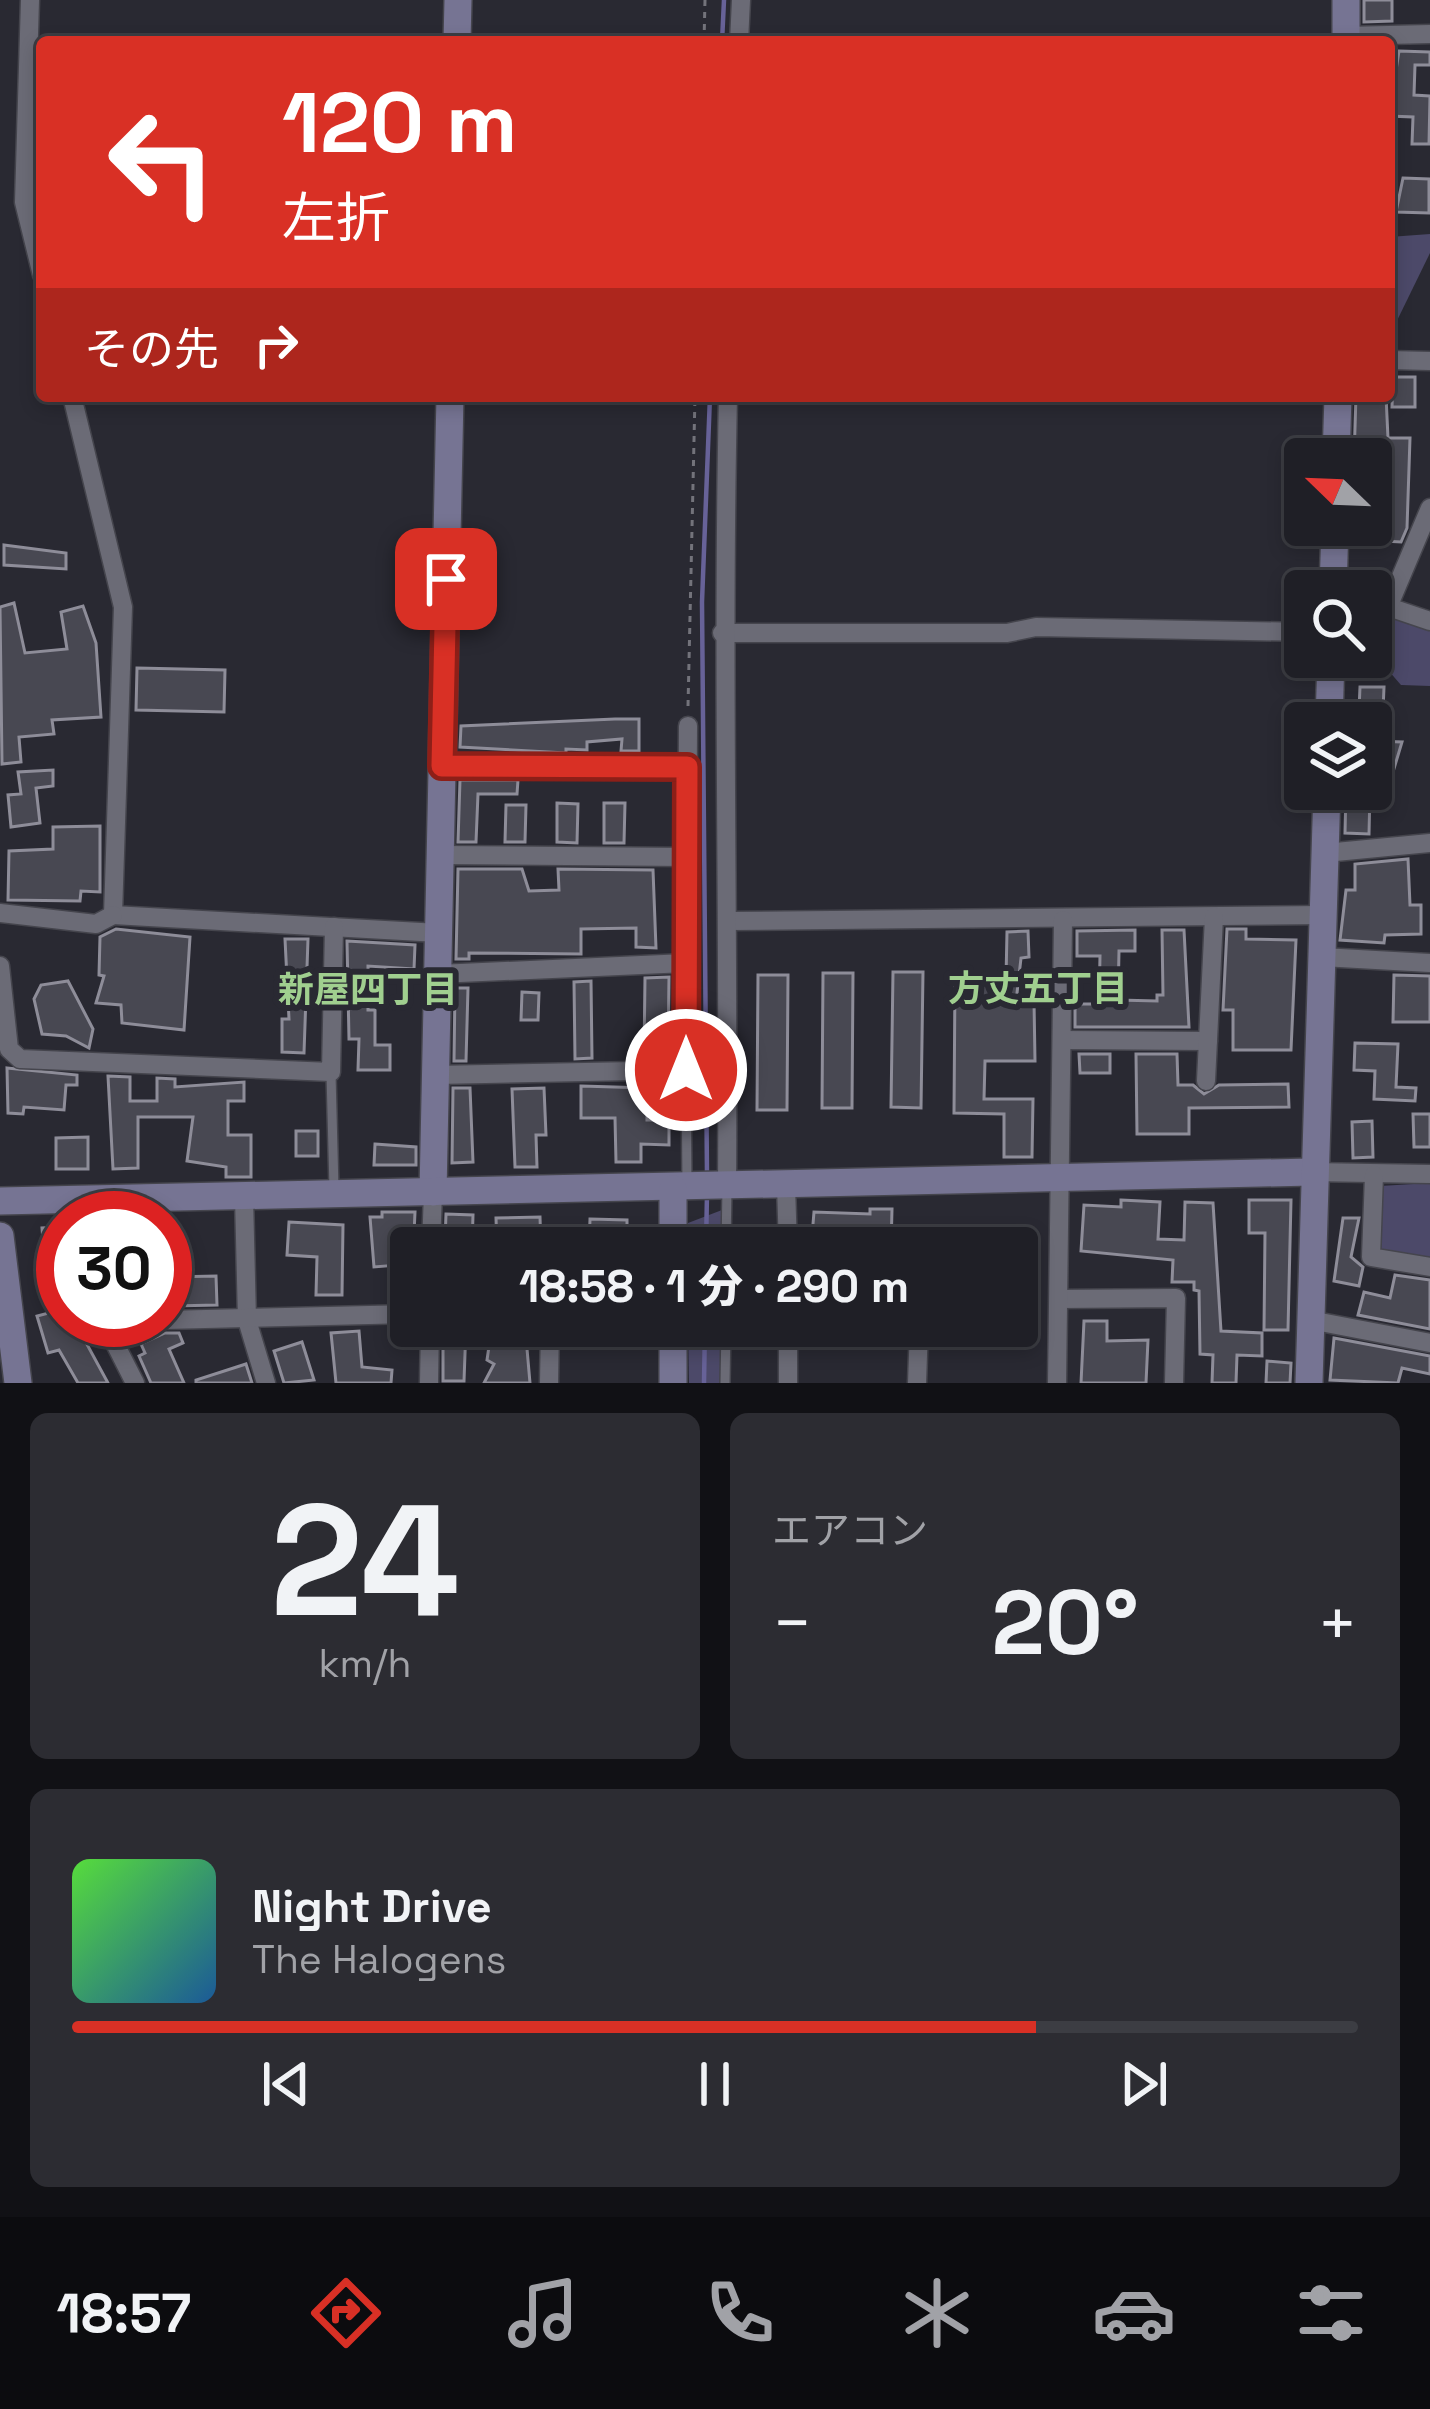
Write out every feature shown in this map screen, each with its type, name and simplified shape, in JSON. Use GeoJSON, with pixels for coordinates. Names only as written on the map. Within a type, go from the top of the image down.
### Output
{"type":"FeatureCollection","features":[{"type":"Feature","properties":{"kind":"street"},"geometry":{"type":"LineString","coordinates":[[30,0],[24,202],[36,250]]}},
{"type":"Feature","properties":{"kind":"street"},"geometry":{"type":"LineString","coordinates":[[458,0],[458,36]]}},
{"type":"Feature","properties":{"kind":"street"},"geometry":{"type":"LineString","coordinates":[[740,36],[741,0]]}},
{"type":"Feature","properties":{"kind":"street"},"geometry":{"type":"LineString","coordinates":[[1346,0],[1346,36]]}},
{"type":"Feature","properties":{"kind":"street"},"geometry":{"type":"LineString","coordinates":[[1395,36],[1430,34]]}},
{"type":"Feature","properties":{"kind":"street"},"geometry":{"type":"LineString","coordinates":[[1395,360],[1430,362]]}},
{"type":"Feature","properties":{"kind":"street"},"geometry":{"type":"LineString","coordinates":[[72,402],[123,607],[113,915]]}},
{"type":"Feature","properties":{"kind":"street"},"geometry":{"type":"LineString","coordinates":[[432,1227],[450,402]]}},
{"type":"Feature","properties":{"kind":"street"},"geometry":{"type":"LineString","coordinates":[[682,1227],[700,1188],[729,921],[722,633],[728,402]]}},
{"type":"Feature","properties":{"kind":"street"},"geometry":{"type":"LineString","coordinates":[[1337,438],[1338,402]]}},
{"type":"Feature","properties":{"kind":"street"},"geometry":{"type":"LineString","coordinates":[[1392,580],[1430,508]]}},
{"type":"Feature","properties":{"kind":"street"},"geometry":{"type":"LineString","coordinates":[[1392,607],[1430,621]]}},
{"type":"Feature","properties":{"kind":"street"},"geometry":{"type":"LineString","coordinates":[[722,633],[1007,633],[1036,626],[1284,632]]}},
{"type":"Feature","properties":{"kind":"street"},"geometry":{"type":"LineString","coordinates":[[436,1075],[686,1070],[688,726]]}},
{"type":"Feature","properties":{"kind":"street"},"geometry":{"type":"LineString","coordinates":[[442,766],[687,767]]}},
{"type":"Feature","properties":{"kind":"street"},"geometry":{"type":"LineString","coordinates":[[1309,1383],[1311,1172],[1326,810]]}},
{"type":"Feature","properties":{"kind":"street"},"geometry":{"type":"LineString","coordinates":[[1324,854],[1430,843]]}},
{"type":"Feature","properties":{"kind":"street"},"geometry":{"type":"LineString","coordinates":[[440,855],[687,857]]}},
{"type":"Feature","properties":{"kind":"street"},"geometry":{"type":"LineString","coordinates":[[0,913],[96,924],[113,915],[439,933]]}},
{"type":"Feature","properties":{"kind":"street"},"geometry":{"type":"LineString","coordinates":[[729,921],[1323,915]]}},
{"type":"Feature","properties":{"kind":"street"},"geometry":{"type":"LineString","coordinates":[[1206,1081],[1214,916]]}},
{"type":"Feature","properties":{"kind":"street"},"geometry":{"type":"LineString","coordinates":[[1057,1383],[1063,920]]}},
{"type":"Feature","properties":{"kind":"street"},"geometry":{"type":"LineString","coordinates":[[0,966],[9,1049],[20,1059],[331,1072],[334,927]]}},
{"type":"Feature","properties":{"kind":"street"},"geometry":{"type":"LineString","coordinates":[[1322,957],[1430,963]]}},
{"type":"Feature","properties":{"kind":"street"},"geometry":{"type":"LineString","coordinates":[[438,974],[686,963]]}},
{"type":"Feature","properties":{"kind":"street"},"geometry":{"type":"LineString","coordinates":[[1062,1040],[1208,1041]]}},
{"type":"Feature","properties":{"kind":"street"},"geometry":{"type":"LineString","coordinates":[[192,1201],[1311,1172],[1430,1174]]}},
{"type":"Feature","properties":{"kind":"street"},"geometry":{"type":"LineString","coordinates":[[1374,1175],[1371,1257],[1430,1267]]}},
{"type":"Feature","properties":{"kind":"street"},"geometry":{"type":"LineString","coordinates":[[786,1186],[787,1227]]}},
{"type":"Feature","properties":{"kind":"street"},"geometry":{"type":"LineString","coordinates":[[244,1197],[247,1320],[266,1383]]}},
{"type":"Feature","properties":{"kind":"street"},"geometry":{"type":"LineString","coordinates":[[0,1202],[36,1205]]}},
{"type":"Feature","properties":{"kind":"street"},"geometry":{"type":"LineString","coordinates":[[0,1236],[18,1383]]}},
{"type":"Feature","properties":{"kind":"street"},"geometry":{"type":"LineString","coordinates":[[1058,1299],[1176,1298],[1174,1383]]}},
{"type":"Feature","properties":{"kind":"street"},"geometry":{"type":"LineString","coordinates":[[192,1320],[390,1315]]}},
{"type":"Feature","properties":{"kind":"street"},"geometry":{"type":"LineString","coordinates":[[1310,1320],[1430,1343]]}},
{"type":"Feature","properties":{"kind":"street"},"geometry":{"type":"LineString","coordinates":[[117,1347],[135,1383]]}},
{"type":"Feature","properties":{"kind":"street"},"geometry":{"type":"LineString","coordinates":[[428,1383],[429,1347]]}},
{"type":"Feature","properties":{"kind":"street"},"geometry":{"type":"LineString","coordinates":[[549,1383],[550,1347]]}},
{"type":"Feature","properties":{"kind":"street"},"geometry":{"type":"LineString","coordinates":[[673,1347],[673,1383]]}},
{"type":"Feature","properties":{"kind":"street"},"geometry":{"type":"LineString","coordinates":[[788,1347],[788,1383]]}},
{"type":"Feature","properties":{"kind":"street"},"geometry":{"type":"LineString","coordinates":[[917,1383],[918,1347]]}},
{"type":"Feature","properties":{"kind":"lane"},"geometry":{"type":"LineString","coordinates":[[686,1070],[700,1188],[717,1227]]}},
{"type":"Feature","properties":{"kind":"lane"},"geometry":{"type":"LineString","coordinates":[[331,1072],[334,1195]]}},
{"type":"Feature","properties":{"kind":"lane"},"geometry":{"type":"LineString","coordinates":[[725,1347],[725,1383]]}},
{"type":"Feature","properties":{"kind":"path"},"geometry":{"type":"LineString","coordinates":[[704,0],[704,36]]}},
{"type":"Feature","properties":{"kind":"path"},"geometry":{"type":"LineString","coordinates":[[688,726],[695,402]]}},
{"type":"Feature","properties":{"kind":"shaded area"},"geometry":{"type":"Polygon","coordinates":[[[1430,234],[1430,253],[1395,325],[1395,237],[1430,234]]]}},
{"type":"Feature","properties":{"kind":"shaded area"},"geometry":{"type":"Polygon","coordinates":[[[1392,606],[1430,621],[1430,686],[1401,685],[1392,675],[1392,606]]]}},
{"type":"Feature","properties":{"kind":"shaded area"},"geometry":{"type":"Polygon","coordinates":[[[1430,1183],[1430,1264],[1378,1252],[1380,1186],[1430,1183]]]}},
{"type":"Feature","properties":{"kind":"shaded area"},"geometry":{"type":"Polygon","coordinates":[[[722,1210],[723,1227],[688,1227],[722,1210]]]}},
{"type":"Feature","properties":{"kind":"shaded area"},"geometry":{"type":"Polygon","coordinates":[[[688,1347],[721,1347],[720,1383],[689,1383],[688,1347]]]}},
{"type":"Feature","properties":{"kind":"building"},"geometry":{"type":"Polygon","coordinates":[[[1364,0],[1392,0],[1392,21],[1364,22],[1364,0]]]}},
{"type":"Feature","properties":{"kind":"building"},"geometry":{"type":"Polygon","coordinates":[[[1399,51],[1430,52],[1430,65],[1415,65],[1414,95],[1430,96],[1429,144],[1412,144],[1413,117],[1395,116],[1399,51]]]}},
{"type":"Feature","properties":{"kind":"building"},"geometry":{"type":"Polygon","coordinates":[[[1403,178],[1429,179],[1429,213],[1396,212],[1403,178]]]}},
{"type":"Feature","properties":{"kind":"building"},"geometry":{"type":"Polygon","coordinates":[[[1395,377],[1415,377],[1415,407],[1392,407],[1395,377]]]}},
{"type":"Feature","properties":{"kind":"building"},"geometry":{"type":"Polygon","coordinates":[[[1356,402],[1386,402],[1388,438],[1355,438],[1356,402]]]}},
{"type":"Feature","properties":{"kind":"building"},"geometry":{"type":"Polygon","coordinates":[[[1392,438],[1410,438],[1407,528],[1401,542],[1392,541],[1392,438]]]}},
{"type":"Feature","properties":{"kind":"building"},"geometry":{"type":"Polygon","coordinates":[[[4,545],[66,553],[66,569],[4,565],[4,545]]]}},
{"type":"Feature","properties":{"kind":"building"},"geometry":{"type":"Polygon","coordinates":[[[14,603],[25,653],[67,649],[61,612],[83,606],[96,643],[101,717],[52,720],[54,734],[19,737],[21,762],[2,764],[0,607],[14,603]]]}},
{"type":"Feature","properties":{"kind":"building"},"geometry":{"type":"Polygon","coordinates":[[[137,668],[225,670],[224,712],[136,710],[137,668]]]}},
{"type":"Feature","properties":{"kind":"building"},"geometry":{"type":"Polygon","coordinates":[[[1360,687],[1384,687],[1383,702],[1359,702],[1360,687]]]}},
{"type":"Feature","properties":{"kind":"building"},"geometry":{"type":"Polygon","coordinates":[[[639,719],[639,751],[621,751],[622,739],[587,742],[587,750],[566,749],[566,753],[460,747],[461,726],[639,719]]]}},
{"type":"Feature","properties":{"kind":"building"},"geometry":{"type":"Polygon","coordinates":[[[1392,742],[1402,742],[1393,772],[1392,742]]]}},
{"type":"Feature","properties":{"kind":"building"},"geometry":{"type":"Polygon","coordinates":[[[53,770],[53,786],[36,788],[40,823],[11,827],[8,795],[21,794],[18,772],[53,770]]]}},
{"type":"Feature","properties":{"kind":"building"},"geometry":{"type":"Polygon","coordinates":[[[460,780],[518,780],[517,794],[478,794],[476,842],[458,842],[460,780]]]}},
{"type":"Feature","properties":{"kind":"building"},"geometry":{"type":"Polygon","coordinates":[[[557,803],[578,804],[577,843],[557,842],[557,803]]]}},
{"type":"Feature","properties":{"kind":"building"},"geometry":{"type":"Polygon","coordinates":[[[604,803],[625,803],[624,843],[604,843],[604,803]]]}},
{"type":"Feature","properties":{"kind":"building"},"geometry":{"type":"Polygon","coordinates":[[[506,805],[526,805],[525,842],[505,842],[506,805]]]}},
{"type":"Feature","properties":{"kind":"building"},"geometry":{"type":"Polygon","coordinates":[[[1346,810],[1370,810],[1369,834],[1345,833],[1346,810]]]}},
{"type":"Feature","properties":{"kind":"building"},"geometry":{"type":"Polygon","coordinates":[[[100,826],[100,892],[81,891],[80,901],[8,900],[9,851],[53,849],[53,827],[100,826]]]}},
{"type":"Feature","properties":{"kind":"building"},"geometry":{"type":"Polygon","coordinates":[[[1408,859],[1410,905],[1421,905],[1421,934],[1385,935],[1384,943],[1340,940],[1346,890],[1355,890],[1355,864],[1408,859]]]}},
{"type":"Feature","properties":{"kind":"building"},"geometry":{"type":"Polygon","coordinates":[[[458,869],[522,869],[529,891],[559,890],[558,869],[653,870],[656,948],[636,947],[636,928],[581,929],[581,954],[469,953],[469,959],[456,959],[458,869]]]}},
{"type":"Feature","properties":{"kind":"building"},"geometry":{"type":"Polygon","coordinates":[[[116,929],[190,937],[184,1030],[122,1023],[121,1005],[96,1003],[104,976],[99,975],[100,937],[116,929]]]}},
{"type":"Feature","properties":{"kind":"building"},"geometry":{"type":"Polygon","coordinates":[[[1227,929],[1246,929],[1246,939],[1296,940],[1291,1050],[1233,1050],[1233,1010],[1223,1010],[1227,929]]]}},
{"type":"Feature","properties":{"kind":"building"},"geometry":{"type":"Polygon","coordinates":[[[1135,930],[1135,951],[1119,951],[1118,1000],[1157,1001],[1157,995],[1163,995],[1162,930],[1184,930],[1189,1027],[1075,1027],[1075,1004],[1099,1004],[1100,956],[1077,956],[1077,931],[1135,930]]]}},
{"type":"Feature","properties":{"kind":"building"},"geometry":{"type":"Polygon","coordinates":[[[1028,931],[1029,957],[1021,958],[1016,1002],[1034,1001],[1035,1061],[985,1061],[984,1099],[1033,1099],[1032,1157],[1004,1157],[1004,1114],[954,1113],[955,978],[1006,978],[1007,932],[1028,931]]]}},
{"type":"Feature","properties":{"kind":"building"},"geometry":{"type":"Polygon","coordinates":[[[285,939],[308,939],[304,1053],[282,1052],[282,1019],[289,1019],[285,939]]]}},
{"type":"Feature","properties":{"kind":"building"},"geometry":{"type":"Polygon","coordinates":[[[347,941],[415,945],[414,969],[368,966],[368,1010],[375,1010],[375,1045],[390,1045],[390,1070],[358,1070],[359,1039],[349,1039],[347,941]]]}},
{"type":"Feature","properties":{"kind":"building"},"geometry":{"type":"Polygon","coordinates":[[[893,972],[923,972],[921,1108],[891,1107],[893,972]]]}},
{"type":"Feature","properties":{"kind":"building"},"geometry":{"type":"Polygon","coordinates":[[[823,973],[853,973],[852,1108],[822,1108],[823,973]]]}},
{"type":"Feature","properties":{"kind":"building"},"geometry":{"type":"Polygon","coordinates":[[[758,975],[788,975],[787,1110],[757,1110],[758,975]]]}},
{"type":"Feature","properties":{"kind":"building"},"geometry":{"type":"Polygon","coordinates":[[[1394,975],[1430,976],[1430,1022],[1393,1022],[1394,975]]]}},
{"type":"Feature","properties":{"kind":"building"},"geometry":{"type":"Polygon","coordinates":[[[669,977],[668,1055],[644,1055],[645,978],[669,977]]]}},
{"type":"Feature","properties":{"kind":"building"},"geometry":{"type":"Polygon","coordinates":[[[68,981],[93,1029],[89,1048],[66,1036],[42,1034],[34,999],[41,985],[68,981]]]}},
{"type":"Feature","properties":{"kind":"building"},"geometry":{"type":"Polygon","coordinates":[[[591,981],[592,1058],[575,1059],[574,982],[591,981]]]}},
{"type":"Feature","properties":{"kind":"building"},"geometry":{"type":"Polygon","coordinates":[[[455,988],[468,988],[466,1061],[454,1061],[455,988]]]}},
{"type":"Feature","properties":{"kind":"building"},"geometry":{"type":"Polygon","coordinates":[[[522,992],[539,993],[538,1020],[521,1020],[522,992]]]}},
{"type":"Feature","properties":{"kind":"building"},"geometry":{"type":"Polygon","coordinates":[[[1355,1043],[1398,1044],[1396,1087],[1416,1088],[1415,1101],[1374,1099],[1375,1071],[1354,1070],[1355,1043]]]}},
{"type":"Feature","properties":{"kind":"building"},"geometry":{"type":"Polygon","coordinates":[[[1079,1054],[1110,1054],[1110,1073],[1080,1073],[1079,1054]]]}},
{"type":"Feature","properties":{"kind":"building"},"geometry":{"type":"Polygon","coordinates":[[[1136,1054],[1177,1054],[1178,1085],[1193,1085],[1204,1094],[1219,1085],[1288,1084],[1289,1107],[1189,1108],[1189,1134],[1137,1134],[1136,1054]]]}},
{"type":"Feature","properties":{"kind":"building"},"geometry":{"type":"Polygon","coordinates":[[[7,1068],[77,1075],[77,1085],[66,1085],[64,1110],[24,1107],[23,1114],[8,1113],[7,1068]]]}},
{"type":"Feature","properties":{"kind":"building"},"geometry":{"type":"Polygon","coordinates":[[[108,1076],[130,1077],[130,1101],[157,1101],[157,1078],[175,1079],[175,1087],[244,1082],[244,1101],[228,1101],[228,1135],[251,1135],[251,1177],[226,1177],[226,1167],[187,1161],[193,1117],[138,1117],[138,1168],[113,1169],[108,1076]]]}},
{"type":"Feature","properties":{"kind":"building"},"geometry":{"type":"Polygon","coordinates":[[[581,1086],[647,1088],[647,1120],[669,1120],[669,1145],[641,1144],[641,1162],[616,1162],[615,1118],[581,1118],[581,1086]]]}},
{"type":"Feature","properties":{"kind":"building"},"geometry":{"type":"Polygon","coordinates":[[[453,1088],[470,1088],[473,1162],[452,1163],[453,1088]]]}},
{"type":"Feature","properties":{"kind":"building"},"geometry":{"type":"Polygon","coordinates":[[[544,1088],[546,1135],[536,1135],[537,1167],[515,1167],[512,1089],[544,1088]]]}},
{"type":"Feature","properties":{"kind":"building"},"geometry":{"type":"Polygon","coordinates":[[[1413,1114],[1430,1114],[1430,1147],[1414,1147],[1413,1114]]]}},
{"type":"Feature","properties":{"kind":"building"},"geometry":{"type":"Polygon","coordinates":[[[1372,1121],[1373,1157],[1353,1158],[1352,1122],[1372,1121]]]}},
{"type":"Feature","properties":{"kind":"building"},"geometry":{"type":"Polygon","coordinates":[[[296,1131],[318,1131],[318,1156],[296,1156],[296,1131]]]}},
{"type":"Feature","properties":{"kind":"building"},"geometry":{"type":"Polygon","coordinates":[[[88,1137],[88,1169],[56,1169],[56,1138],[88,1137]]]}},
{"type":"Feature","properties":{"kind":"building"},"geometry":{"type":"Polygon","coordinates":[[[375,1144],[416,1147],[416,1165],[374,1165],[375,1144]]]}},
{"type":"Feature","properties":{"kind":"building"},"geometry":{"type":"Polygon","coordinates":[[[1121,1200],[1160,1202],[1158,1239],[1184,1240],[1185,1202],[1213,1203],[1221,1331],[1262,1333],[1262,1356],[1237,1355],[1236,1383],[1212,1383],[1213,1355],[1200,1354],[1199,1291],[1194,1290],[1194,1282],[1172,1282],[1173,1260],[1081,1251],[1084,1205],[1121,1207],[1121,1200]]]}},
{"type":"Feature","properties":{"kind":"building"},"geometry":{"type":"Polygon","coordinates":[[[1249,1200],[1291,1200],[1288,1330],[1264,1330],[1265,1233],[1249,1233],[1249,1200]]]}},
{"type":"Feature","properties":{"kind":"building"},"geometry":{"type":"Polygon","coordinates":[[[870,1209],[892,1209],[892,1227],[813,1227],[814,1212],[870,1214],[870,1209]]]}},
{"type":"Feature","properties":{"kind":"building"},"geometry":{"type":"Polygon","coordinates":[[[382,1212],[415,1212],[414,1227],[390,1227],[390,1266],[374,1267],[370,1217],[382,1217],[382,1212]]]}},
{"type":"Feature","properties":{"kind":"building"},"geometry":{"type":"Polygon","coordinates":[[[446,1214],[473,1215],[473,1227],[446,1227],[446,1214]]]}},
{"type":"Feature","properties":{"kind":"building"},"geometry":{"type":"Polygon","coordinates":[[[540,1217],[540,1227],[496,1227],[496,1218],[540,1217]]]}},
{"type":"Feature","properties":{"kind":"building"},"geometry":{"type":"Polygon","coordinates":[[[1343,1218],[1359,1218],[1351,1257],[1363,1267],[1359,1286],[1334,1281],[1343,1218]]]}},
{"type":"Feature","properties":{"kind":"building"},"geometry":{"type":"Polygon","coordinates":[[[590,1219],[627,1220],[627,1227],[590,1227],[590,1219]]]}},
{"type":"Feature","properties":{"kind":"building"},"geometry":{"type":"Polygon","coordinates":[[[289,1222],[343,1225],[342,1295],[316,1295],[317,1257],[287,1255],[289,1222]]]}},
{"type":"Feature","properties":{"kind":"building"},"geometry":{"type":"Polygon","coordinates":[[[1395,1275],[1430,1280],[1430,1329],[1358,1315],[1364,1292],[1390,1298],[1395,1275]]]}},
{"type":"Feature","properties":{"kind":"building"},"geometry":{"type":"Polygon","coordinates":[[[216,1276],[217,1305],[192,1306],[192,1277],[216,1276]]]}},
{"type":"Feature","properties":{"kind":"building"},"geometry":{"type":"Polygon","coordinates":[[[1084,1321],[1107,1321],[1107,1341],[1148,1340],[1146,1383],[1081,1383],[1084,1321]]]}},
{"type":"Feature","properties":{"kind":"building"},"geometry":{"type":"Polygon","coordinates":[[[359,1331],[362,1367],[392,1370],[391,1383],[336,1383],[331,1333],[359,1331]]]}},
{"type":"Feature","properties":{"kind":"building"},"geometry":{"type":"Polygon","coordinates":[[[1334,1338],[1430,1356],[1430,1374],[1402,1368],[1398,1383],[1330,1380],[1334,1338]]]}},
{"type":"Feature","properties":{"kind":"building"},"geometry":{"type":"Polygon","coordinates":[[[302,1342],[314,1380],[284,1383],[274,1351],[302,1342]]]}},
{"type":"Feature","properties":{"kind":"building"},"geometry":{"type":"Polygon","coordinates":[[[46,1347],[88,1347],[108,1383],[78,1383],[59,1350],[48,1353],[46,1347]]]}},
{"type":"Feature","properties":{"kind":"building"},"geometry":{"type":"Polygon","coordinates":[[[142,1347],[174,1347],[169,1349],[184,1383],[151,1383],[139,1356],[145,1353],[142,1347]]]}},
{"type":"Feature","properties":{"kind":"building"},"geometry":{"type":"Polygon","coordinates":[[[443,1347],[465,1347],[464,1381],[443,1381],[443,1347]]]}},
{"type":"Feature","properties":{"kind":"building"},"geometry":{"type":"Polygon","coordinates":[[[489,1347],[527,1347],[530,1383],[484,1383],[494,1364],[487,1360],[489,1347]]]}},
{"type":"Feature","properties":{"kind":"building"},"geometry":{"type":"Polygon","coordinates":[[[1267,1361],[1291,1363],[1290,1383],[1266,1383],[1267,1361]]]}},
{"type":"Feature","properties":{"kind":"building"},"geometry":{"type":"Polygon","coordinates":[[[246,1364],[252,1383],[196,1383],[196,1380],[246,1364]]]}},
{"type":"Feature","properties":{"kind":"waterway"},"geometry":{"type":"LineString","coordinates":[[722,36],[724,0]]}},
{"type":"Feature","properties":{"kind":"waterway"},"geometry":{"type":"LineString","coordinates":[[707,1176],[702,602],[710,402]]}},
{"type":"Feature","properties":{"kind":"waterway"},"geometry":{"type":"LineString","coordinates":[[706,1227],[707,1193]]}},
{"type":"Feature","properties":{"kind":"waterway"},"geometry":{"type":"LineString","coordinates":[[704,1383],[705,1347]]}},
{"type":"Feature","properties":{"kind":"district","name":"方丈五丁目"},"geometry":{"type":"Point","coordinates":[1038,989]}},
{"type":"Feature","properties":{"kind":"district","name":"新屋四丁目"},"geometry":{"type":"Point","coordinates":[368,990]}},
{"type":"Feature","properties":{"kind":"route"},"geometry":{"type":"LineString","coordinates":[[446,579],[442,766],[687,767],[686,1070]]}}]}
